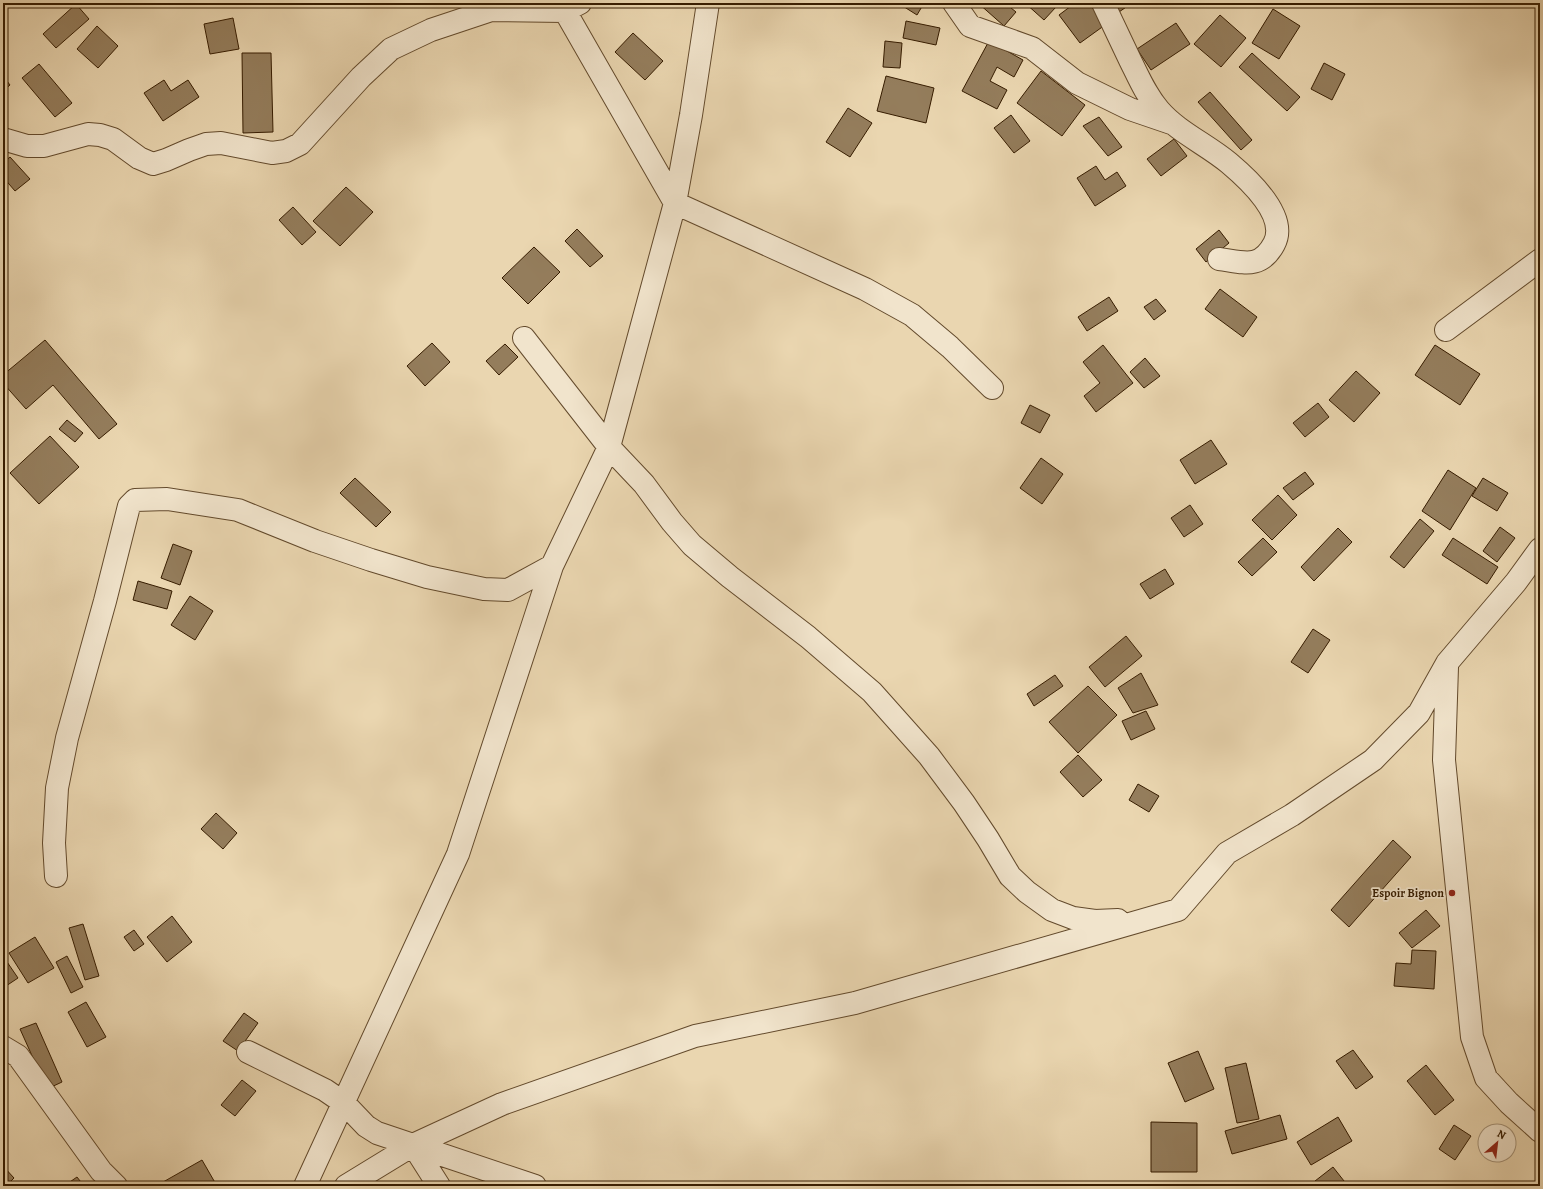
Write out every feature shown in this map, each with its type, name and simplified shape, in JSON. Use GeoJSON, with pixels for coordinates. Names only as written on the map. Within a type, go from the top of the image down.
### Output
{"type":"FeatureCollection","features":[{"type":"Feature","properties":{"kind":"street"},"geometry":{"type":"LineString","coordinates":[[305,1186],[458,854],[552,566],[609,446],[675,203],[708,3]]}},
{"type":"Feature","properties":{"kind":"street"},"geometry":{"type":"LineString","coordinates":[[954,3],[970,26],[1032,48],[1077,83],[1130,109],[1173,124]]}},
{"type":"Feature","properties":{"kind":"street"},"geometry":{"type":"LineString","coordinates":[[1103,3],[1146,93],[1159,110],[1173,124],[1229,163],[1261,195],[1273,212],[1277,227],[1277,238],[1270,252],[1262,260],[1252,263],[1218,260]]}},
{"type":"Feature","properties":{"kind":"street"},"geometry":{"type":"LineString","coordinates":[[3,139],[27,146],[44,146],[88,134],[100,135],[112,139],[139,158],[153,164],[206,144],[221,143],[272,152],[286,151],[300,144],[361,77],[391,49],[430,30],[491,10],[572,7],[675,203],[865,289],[912,315],[950,347],[992,388]]}},
{"type":"Feature","properties":{"kind":"street"},"geometry":{"type":"LineString","coordinates":[[1446,330],[1540,260]]}},
{"type":"Feature","properties":{"kind":"street"},"geometry":{"type":"LineString","coordinates":[[524,338],[609,446],[644,484],[672,522],[692,545],[730,577],[808,637],[872,692],[928,756],[964,803],[1010,876],[1027,892],[1052,910],[1073,918],[1096,921],[1129,920],[1178,910]]}},
{"type":"Feature","properties":{"kind":"street"},"geometry":{"type":"LineString","coordinates":[[56,876],[54,844],[57,788],[67,738],[105,601],[129,506],[135,500],[167,499],[238,510],[329,546],[371,560],[427,577],[484,589],[508,590],[540,603]]}},
{"type":"Feature","properties":{"kind":"street"},"geometry":{"type":"LineString","coordinates":[[346,1186],[413,1145],[502,1104],[695,1036],[855,1003],[1178,910],[1227,853],[1292,815],[1373,760],[1418,713],[1447,663],[1516,582],[1540,549]]}},
{"type":"Feature","properties":{"kind":"street"},"geometry":{"type":"LineString","coordinates":[[508,590],[552,566]]}},
{"type":"Feature","properties":{"kind":"street"},"geometry":{"type":"LineString","coordinates":[[1447,663],[1444,760],[1472,1037],[1486,1078],[1509,1103],[1540,1131]]}},
{"type":"Feature","properties":{"kind":"street"},"geometry":{"type":"LineString","coordinates":[[3,1047],[18,1056],[101,1171],[116,1186]]}},
{"type":"Feature","properties":{"kind":"street"},"geometry":{"type":"LineString","coordinates":[[248,1052],[325,1090],[344,1103],[366,1126],[377,1133],[535,1186]]}},
{"type":"Feature","properties":{"kind":"street"},"geometry":{"type":"LineString","coordinates":[[413,1145],[439,1186]]}},
{"type":"Feature","properties":{"kind":"building"},"geometry":{"type":"Polygon","coordinates":[[[898,3],[924,3],[917,15],[898,3]]]}},
{"type":"Feature","properties":{"kind":"building"},"geometry":{"type":"Polygon","coordinates":[[[978,3],[1005,3],[1016,12],[1004,26],[978,3]]]}},
{"type":"Feature","properties":{"kind":"building"},"geometry":{"type":"Polygon","coordinates":[[[1025,3],[1051,3],[1056,7],[1044,20],[1025,3]]]}},
{"type":"Feature","properties":{"kind":"building"},"geometry":{"type":"Polygon","coordinates":[[[1075,3],[1089,3],[1105,25],[1080,43],[1059,15],[1075,3]]]}},
{"type":"Feature","properties":{"kind":"building"},"geometry":{"type":"Polygon","coordinates":[[[1112,3],[1132,3],[1119,12],[1112,3]]]}},
{"type":"Feature","properties":{"kind":"building"},"geometry":{"type":"Polygon","coordinates":[[[76,4],[89,19],[56,48],[43,34],[76,4]]]}},
{"type":"Feature","properties":{"kind":"building"},"geometry":{"type":"Polygon","coordinates":[[[1273,9],[1300,26],[1279,59],[1252,43],[1273,9]]]}},
{"type":"Feature","properties":{"kind":"building"},"geometry":{"type":"Polygon","coordinates":[[[1220,15],[1246,38],[1221,67],[1194,44],[1220,15]]]}},
{"type":"Feature","properties":{"kind":"building"},"geometry":{"type":"Polygon","coordinates":[[[233,18],[239,49],[210,54],[204,24],[233,18]]]}},
{"type":"Feature","properties":{"kind":"building"},"geometry":{"type":"Polygon","coordinates":[[[906,21],[940,28],[936,45],[903,38],[906,21]]]}},
{"type":"Feature","properties":{"kind":"building"},"geometry":{"type":"Polygon","coordinates":[[[1176,23],[1190,44],[1151,70],[1137,49],[1176,23]]]}},
{"type":"Feature","properties":{"kind":"building"},"geometry":{"type":"Polygon","coordinates":[[[97,26],[118,46],[98,68],[77,49],[97,26]]]}},
{"type":"Feature","properties":{"kind":"building"},"geometry":{"type":"Polygon","coordinates":[[[633,33],[663,61],[645,80],[615,52],[633,33]]]}},
{"type":"Feature","properties":{"kind":"building"},"geometry":{"type":"Polygon","coordinates":[[[885,41],[902,43],[900,68],[883,67],[885,41]]]}},
{"type":"Feature","properties":{"kind":"building"},"geometry":{"type":"Polygon","coordinates":[[[989,41],[1023,60],[1014,77],[997,67],[990,81],[1007,90],[997,109],[962,91],[989,41]]]}},
{"type":"Feature","properties":{"kind":"building"},"geometry":{"type":"Polygon","coordinates":[[[242,53],[271,53],[273,132],[243,133],[242,53]]]}},
{"type":"Feature","properties":{"kind":"building"},"geometry":{"type":"Polygon","coordinates":[[[1252,53],[1300,97],[1287,111],[1239,67],[1252,53]]]}},
{"type":"Feature","properties":{"kind":"building"},"geometry":{"type":"Polygon","coordinates":[[[1324,63],[1345,74],[1332,100],[1311,89],[1324,63]]]}},
{"type":"Feature","properties":{"kind":"building"},"geometry":{"type":"Polygon","coordinates":[[[39,64],[72,103],[55,117],[22,78],[39,64]]]}},
{"type":"Feature","properties":{"kind":"building"},"geometry":{"type":"Polygon","coordinates":[[[1041,71],[1085,105],[1062,136],[1017,103],[1041,71]]]}},
{"type":"Feature","properties":{"kind":"building"},"geometry":{"type":"Polygon","coordinates":[[[3,76],[10,85],[3,91],[3,76]]]}},
{"type":"Feature","properties":{"kind":"building"},"geometry":{"type":"Polygon","coordinates":[[[886,76],[934,88],[926,123],[877,111],[886,76]]]}},
{"type":"Feature","properties":{"kind":"building"},"geometry":{"type":"Polygon","coordinates":[[[164,80],[171,91],[188,80],[199,97],[163,121],[144,93],[164,80]]]}},
{"type":"Feature","properties":{"kind":"building"},"geometry":{"type":"Polygon","coordinates":[[[1210,92],[1252,140],[1241,150],[1198,102],[1210,92]]]}},
{"type":"Feature","properties":{"kind":"building"},"geometry":{"type":"Polygon","coordinates":[[[848,108],[872,123],[850,157],[826,142],[848,108]]]}},
{"type":"Feature","properties":{"kind":"building"},"geometry":{"type":"Polygon","coordinates":[[[1011,115],[1030,141],[1014,153],[994,128],[1011,115]]]}},
{"type":"Feature","properties":{"kind":"building"},"geometry":{"type":"Polygon","coordinates":[[[1099,117],[1122,147],[1108,156],[1083,126],[1099,117]]]}},
{"type":"Feature","properties":{"kind":"building"},"geometry":{"type":"Polygon","coordinates":[[[1174,139],[1187,156],[1161,176],[1147,159],[1174,139]]]}},
{"type":"Feature","properties":{"kind":"building"},"geometry":{"type":"Polygon","coordinates":[[[10,157],[30,179],[15,191],[3,177],[3,163],[10,157]]]}},
{"type":"Feature","properties":{"kind":"building"},"geometry":{"type":"Polygon","coordinates":[[[1096,166],[1105,180],[1117,172],[1126,186],[1095,206],[1077,178],[1096,166]]]}},
{"type":"Feature","properties":{"kind":"building"},"geometry":{"type":"Polygon","coordinates":[[[346,187],[373,212],[340,246],[313,221],[346,187]]]}},
{"type":"Feature","properties":{"kind":"building"},"geometry":{"type":"Polygon","coordinates":[[[293,207],[316,232],[302,245],[279,220],[293,207]]]}},
{"type":"Feature","properties":{"kind":"building"},"geometry":{"type":"Polygon","coordinates":[[[577,229],[603,256],[590,267],[565,241],[577,229]]]}},
{"type":"Feature","properties":{"kind":"building"},"geometry":{"type":"Polygon","coordinates":[[[1219,230],[1229,243],[1206,262],[1196,249],[1219,230]]]}},
{"type":"Feature","properties":{"kind":"building"},"geometry":{"type":"Polygon","coordinates":[[[534,247],[560,272],[528,304],[502,278],[534,247]]]}},
{"type":"Feature","properties":{"kind":"building"},"geometry":{"type":"Polygon","coordinates":[[[1220,289],[1257,317],[1243,337],[1205,309],[1220,289]]]}},
{"type":"Feature","properties":{"kind":"building"},"geometry":{"type":"Polygon","coordinates":[[[1109,297],[1118,311],[1087,331],[1078,317],[1109,297]]]}},
{"type":"Feature","properties":{"kind":"building"},"geometry":{"type":"Polygon","coordinates":[[[1156,299],[1166,311],[1154,320],[1144,307],[1156,299]]]}},
{"type":"Feature","properties":{"kind":"building"},"geometry":{"type":"Polygon","coordinates":[[[45,340],[117,424],[99,439],[53,385],[26,409],[3,383],[3,375],[45,340]]]}},
{"type":"Feature","properties":{"kind":"building"},"geometry":{"type":"Polygon","coordinates":[[[432,343],[450,362],[425,386],[407,366],[432,343]]]}},
{"type":"Feature","properties":{"kind":"building"},"geometry":{"type":"Polygon","coordinates":[[[505,344],[518,357],[499,375],[486,361],[505,344]]]}},
{"type":"Feature","properties":{"kind":"building"},"geometry":{"type":"Polygon","coordinates":[[[1103,345],[1133,383],[1096,412],[1084,396],[1100,383],[1083,362],[1103,345]]]}},
{"type":"Feature","properties":{"kind":"building"},"geometry":{"type":"Polygon","coordinates":[[[1435,345],[1480,374],[1460,405],[1415,375],[1435,345]]]}},
{"type":"Feature","properties":{"kind":"building"},"geometry":{"type":"Polygon","coordinates":[[[1145,358],[1160,376],[1144,388],[1130,372],[1145,358]]]}},
{"type":"Feature","properties":{"kind":"building"},"geometry":{"type":"Polygon","coordinates":[[[1356,371],[1380,393],[1354,422],[1329,400],[1356,371]]]}},
{"type":"Feature","properties":{"kind":"building"},"geometry":{"type":"Polygon","coordinates":[[[1318,403],[1329,417],[1305,437],[1293,423],[1318,403]]]}},
{"type":"Feature","properties":{"kind":"building"},"geometry":{"type":"Polygon","coordinates":[[[1030,405],[1050,415],[1040,433],[1021,423],[1030,405]]]}},
{"type":"Feature","properties":{"kind":"building"},"geometry":{"type":"Polygon","coordinates":[[[67,420],[83,433],[75,442],[59,429],[67,420]]]}},
{"type":"Feature","properties":{"kind":"building"},"geometry":{"type":"Polygon","coordinates":[[[50,436],[79,467],[39,504],[10,473],[50,436]]]}},
{"type":"Feature","properties":{"kind":"building"},"geometry":{"type":"Polygon","coordinates":[[[1211,440],[1227,464],[1195,484],[1180,460],[1211,440]]]}},
{"type":"Feature","properties":{"kind":"building"},"geometry":{"type":"Polygon","coordinates":[[[1041,458],[1063,474],[1042,504],[1020,488],[1041,458]]]}},
{"type":"Feature","properties":{"kind":"building"},"geometry":{"type":"Polygon","coordinates":[[[1448,470],[1476,488],[1450,530],[1422,511],[1448,470]]]}},
{"type":"Feature","properties":{"kind":"building"},"geometry":{"type":"Polygon","coordinates":[[[1305,472],[1314,484],[1293,500],[1283,488],[1305,472]]]}},
{"type":"Feature","properties":{"kind":"building"},"geometry":{"type":"Polygon","coordinates":[[[355,478],[391,512],[376,527],[340,493],[355,478]]]}},
{"type":"Feature","properties":{"kind":"building"},"geometry":{"type":"Polygon","coordinates":[[[1483,478],[1508,493],[1497,511],[1472,496],[1483,478]]]}},
{"type":"Feature","properties":{"kind":"building"},"geometry":{"type":"Polygon","coordinates":[[[1278,495],[1297,515],[1272,540],[1252,520],[1278,495]]]}},
{"type":"Feature","properties":{"kind":"building"},"geometry":{"type":"Polygon","coordinates":[[[1190,505],[1203,524],[1184,537],[1171,518],[1190,505]]]}},
{"type":"Feature","properties":{"kind":"building"},"geometry":{"type":"Polygon","coordinates":[[[1420,519],[1434,531],[1404,568],[1390,557],[1420,519]]]}},
{"type":"Feature","properties":{"kind":"building"},"geometry":{"type":"Polygon","coordinates":[[[1500,527],[1515,538],[1497,562],[1483,551],[1500,527]]]}},
{"type":"Feature","properties":{"kind":"building"},"geometry":{"type":"Polygon","coordinates":[[[1338,528],[1352,542],[1314,581],[1301,567],[1338,528]]]}},
{"type":"Feature","properties":{"kind":"building"},"geometry":{"type":"Polygon","coordinates":[[[1263,538],[1277,552],[1252,576],[1238,562],[1263,538]]]}},
{"type":"Feature","properties":{"kind":"building"},"geometry":{"type":"Polygon","coordinates":[[[1453,538],[1498,567],[1487,584],[1442,555],[1453,538]]]}},
{"type":"Feature","properties":{"kind":"building"},"geometry":{"type":"Polygon","coordinates":[[[173,544],[192,551],[180,585],[161,578],[173,544]]]}},
{"type":"Feature","properties":{"kind":"building"},"geometry":{"type":"Polygon","coordinates":[[[1165,569],[1174,584],[1150,599],[1140,584],[1165,569]]]}},
{"type":"Feature","properties":{"kind":"building"},"geometry":{"type":"Polygon","coordinates":[[[138,581],[172,591],[167,609],[133,600],[138,581]]]}},
{"type":"Feature","properties":{"kind":"building"},"geometry":{"type":"Polygon","coordinates":[[[190,596],[213,611],[195,640],[171,625],[190,596]]]}},
{"type":"Feature","properties":{"kind":"building"},"geometry":{"type":"Polygon","coordinates":[[[1313,629],[1330,640],[1308,673],[1291,662],[1313,629]]]}},
{"type":"Feature","properties":{"kind":"building"},"geometry":{"type":"Polygon","coordinates":[[[1126,636],[1142,656],[1105,687],[1089,667],[1126,636]]]}},
{"type":"Feature","properties":{"kind":"building"},"geometry":{"type":"Polygon","coordinates":[[[1141,673],[1158,705],[1133,713],[1118,688],[1141,673]]]}},
{"type":"Feature","properties":{"kind":"building"},"geometry":{"type":"Polygon","coordinates":[[[1055,675],[1063,686],[1034,706],[1027,694],[1055,675]]]}},
{"type":"Feature","properties":{"kind":"building"},"geometry":{"type":"Polygon","coordinates":[[[1088,686],[1117,715],[1078,753],[1049,722],[1088,686]]]}},
{"type":"Feature","properties":{"kind":"building"},"geometry":{"type":"Polygon","coordinates":[[[1146,711],[1155,729],[1131,740],[1122,721],[1146,711]]]}},
{"type":"Feature","properties":{"kind":"building"},"geometry":{"type":"Polygon","coordinates":[[[1078,755],[1102,780],[1083,797],[1060,772],[1078,755]]]}},
{"type":"Feature","properties":{"kind":"building"},"geometry":{"type":"Polygon","coordinates":[[[1138,784],[1159,796],[1149,812],[1129,800],[1138,784]]]}},
{"type":"Feature","properties":{"kind":"building"},"geometry":{"type":"Polygon","coordinates":[[[216,813],[237,833],[223,849],[201,829],[216,813]]]}},
{"type":"Feature","properties":{"kind":"building"},"geometry":{"type":"Polygon","coordinates":[[[1393,840],[1411,857],[1349,927],[1331,910],[1393,840]]]}},
{"type":"Feature","properties":{"kind":"building"},"geometry":{"type":"Polygon","coordinates":[[[1426,910],[1440,926],[1412,948],[1399,933],[1426,910]]]}},
{"type":"Feature","properties":{"kind":"building"},"geometry":{"type":"Polygon","coordinates":[[[172,916],[192,942],[167,962],[147,937],[172,916]]]}},
{"type":"Feature","properties":{"kind":"building"},"geometry":{"type":"Polygon","coordinates":[[[83,924],[99,976],[85,980],[69,928],[83,924]]]}},
{"type":"Feature","properties":{"kind":"building"},"geometry":{"type":"Polygon","coordinates":[[[134,930],[144,944],[134,951],[124,937],[134,930]]]}},
{"type":"Feature","properties":{"kind":"building"},"geometry":{"type":"Polygon","coordinates":[[[35,937],[54,968],[28,983],[9,953],[35,937]]]}},
{"type":"Feature","properties":{"kind":"building"},"geometry":{"type":"Polygon","coordinates":[[[1412,950],[1436,951],[1434,989],[1394,986],[1396,963],[1411,964],[1412,950]]]}},
{"type":"Feature","properties":{"kind":"building"},"geometry":{"type":"Polygon","coordinates":[[[3,956],[18,978],[3,988],[3,956]]]}},
{"type":"Feature","properties":{"kind":"building"},"geometry":{"type":"Polygon","coordinates":[[[67,956],[83,987],[71,993],[56,962],[67,956]]]}},
{"type":"Feature","properties":{"kind":"building"},"geometry":{"type":"Polygon","coordinates":[[[86,1002],[106,1037],[87,1047],[68,1012],[86,1002]]]}},
{"type":"Feature","properties":{"kind":"building"},"geometry":{"type":"Polygon","coordinates":[[[244,1013],[258,1023],[238,1051],[223,1041],[244,1013]]]}},
{"type":"Feature","properties":{"kind":"building"},"geometry":{"type":"Polygon","coordinates":[[[36,1023],[62,1082],[47,1089],[20,1029],[36,1023]]]}},
{"type":"Feature","properties":{"kind":"building"},"geometry":{"type":"Polygon","coordinates":[[[1353,1050],[1373,1077],[1356,1089],[1336,1061],[1353,1050]]]}},
{"type":"Feature","properties":{"kind":"building"},"geometry":{"type":"Polygon","coordinates":[[[1198,1051],[1214,1089],[1185,1102],[1168,1063],[1198,1051]]]}},
{"type":"Feature","properties":{"kind":"building"},"geometry":{"type":"Polygon","coordinates":[[[1246,1063],[1259,1119],[1237,1123],[1225,1068],[1246,1063]]]}},
{"type":"Feature","properties":{"kind":"building"},"geometry":{"type":"Polygon","coordinates":[[[1426,1065],[1454,1100],[1435,1115],[1407,1081],[1426,1065]]]}},
{"type":"Feature","properties":{"kind":"building"},"geometry":{"type":"Polygon","coordinates":[[[242,1080],[256,1091],[235,1116],[221,1105],[242,1080]]]}},
{"type":"Feature","properties":{"kind":"building"},"geometry":{"type":"Polygon","coordinates":[[[1280,1115],[1287,1139],[1232,1154],[1225,1131],[1280,1115]]]}},
{"type":"Feature","properties":{"kind":"building"},"geometry":{"type":"Polygon","coordinates":[[[1338,1117],[1352,1141],[1311,1165],[1297,1142],[1338,1117]]]}},
{"type":"Feature","properties":{"kind":"building"},"geometry":{"type":"Polygon","coordinates":[[[1151,1122],[1197,1123],[1197,1172],[1151,1172],[1151,1122]]]}},
{"type":"Feature","properties":{"kind":"building"},"geometry":{"type":"Polygon","coordinates":[[[1454,1125],[1471,1136],[1455,1160],[1439,1149],[1454,1125]]]}},
{"type":"Feature","properties":{"kind":"building"},"geometry":{"type":"Polygon","coordinates":[[[202,1160],[217,1186],[156,1186],[202,1160]]]}},
{"type":"Feature","properties":{"kind":"building"},"geometry":{"type":"Polygon","coordinates":[[[3,1166],[14,1178],[6,1186],[3,1186],[3,1166]]]}},
{"type":"Feature","properties":{"kind":"building"},"geometry":{"type":"Polygon","coordinates":[[[1333,1167],[1348,1186],[1318,1186],[1315,1181],[1333,1167]]]}},
{"type":"Feature","properties":{"kind":"building"},"geometry":{"type":"Polygon","coordinates":[[[77,1177],[84,1186],[64,1186],[77,1177]]]}},
{"type":"Feature","properties":{"kind":"place","name":"Espoir Bignon"},"geometry":{"type":"Point","coordinates":[1452,893]}}]}
